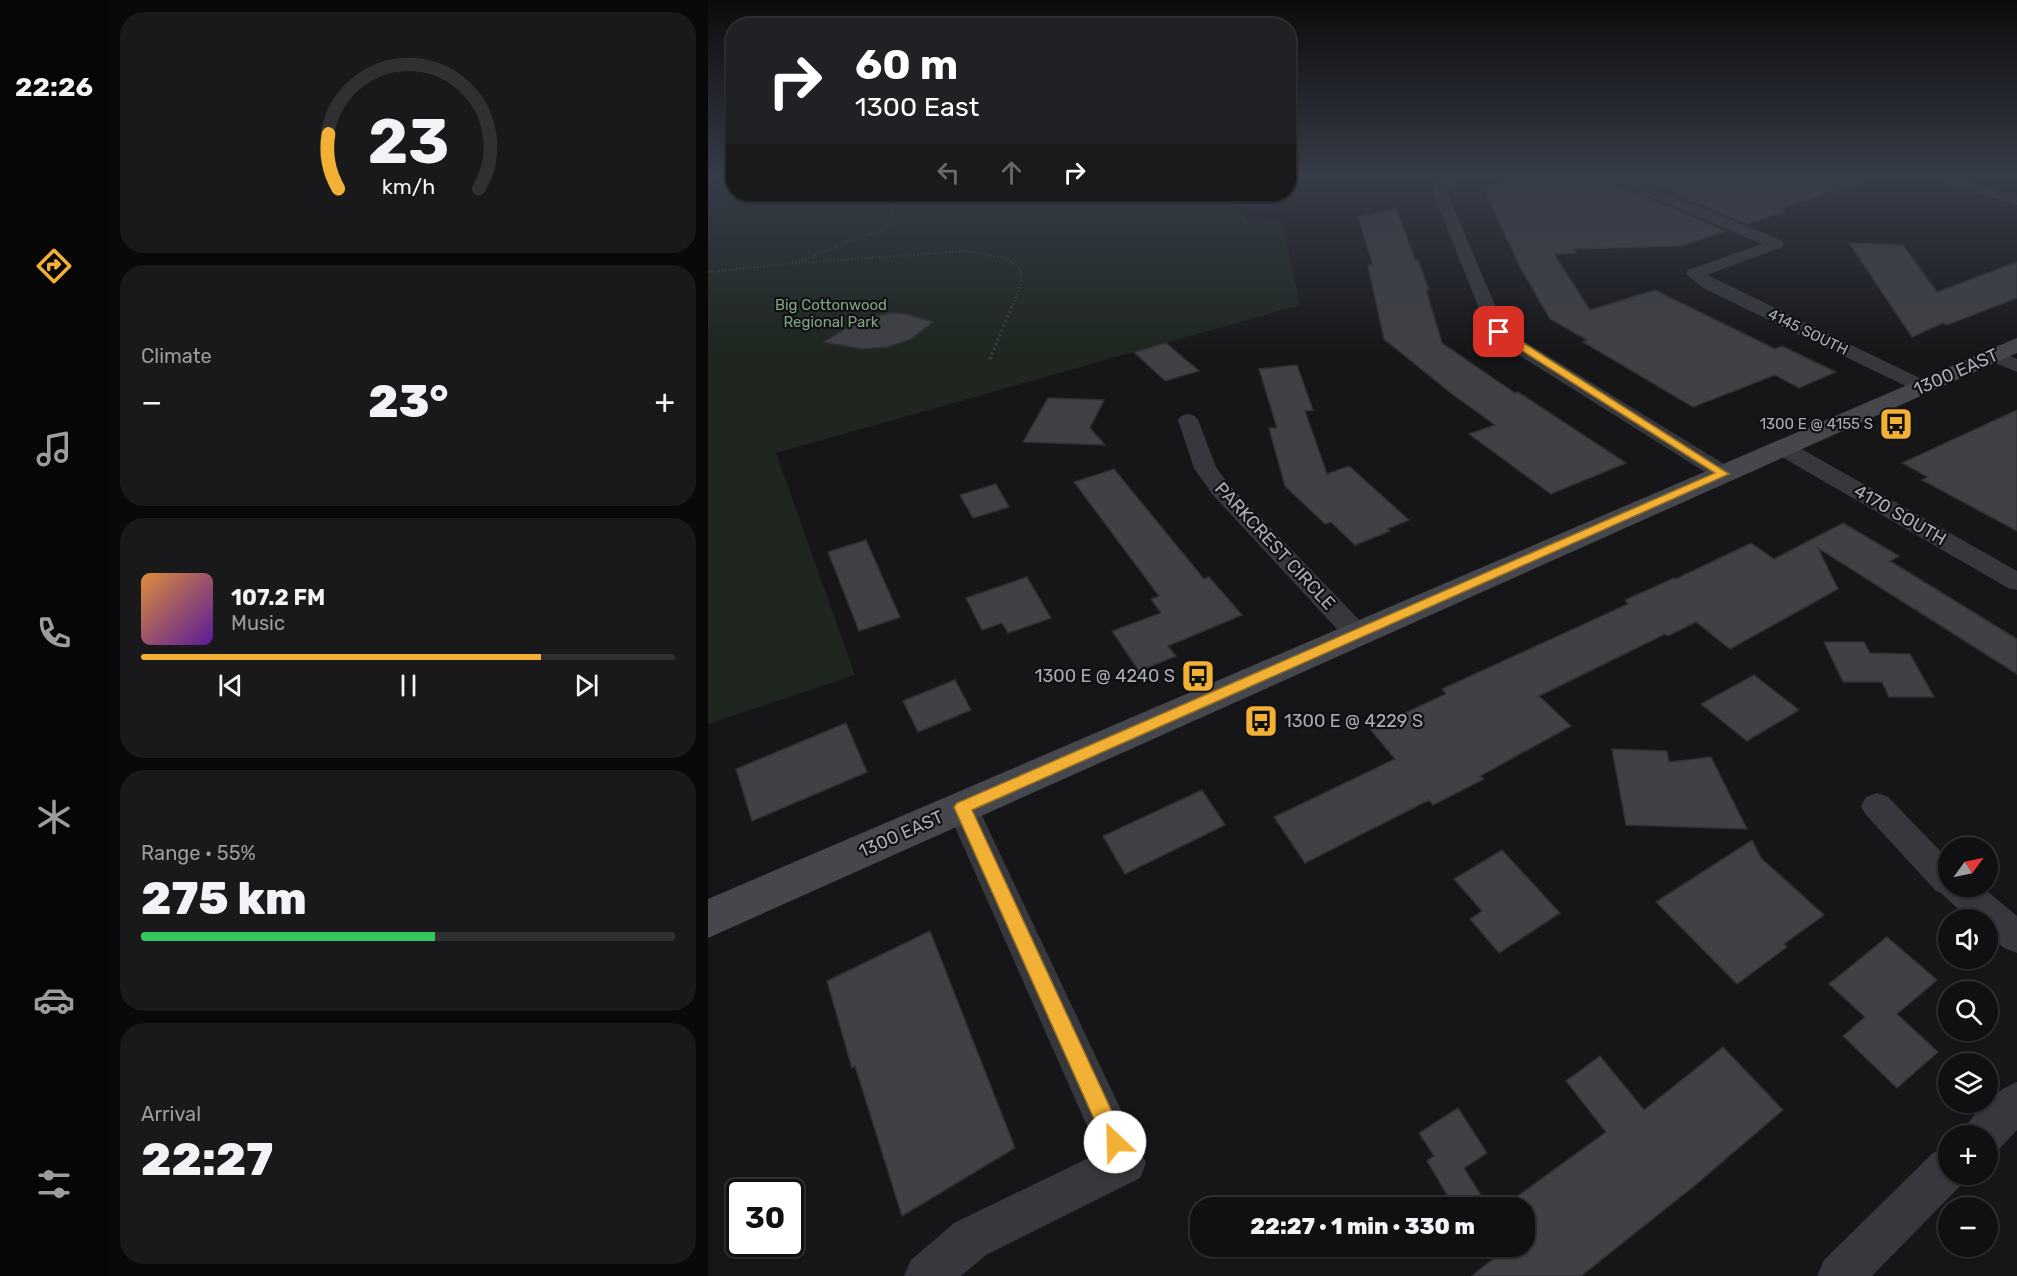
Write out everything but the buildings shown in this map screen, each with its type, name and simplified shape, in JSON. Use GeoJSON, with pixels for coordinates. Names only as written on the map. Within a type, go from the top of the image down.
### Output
{"type":"FeatureCollection","features":[{"type":"Feature","properties":{"kind":"main road","name":"1300 EAST"},"geometry":{"type":"LineString","coordinates":[[708,919],[1923,387],[2009,356]]}},
{"type":"Feature","properties":{"kind":"street"},"geometry":{"type":"LineString","coordinates":[[1458,236],[1499,332],[1724,474]]}},
{"type":"Feature","properties":{"kind":"street","name":"4145 SOUTH"},"geometry":{"type":"LineString","coordinates":[[1756,236],[1776,244],[1694,274],[1709,284],[1923,387]]}},
{"type":"Feature","properties":{"kind":"street","name":"PARKCREST CIRCLE"},"geometry":{"type":"LineString","coordinates":[[1188,420],[1205,468],[1220,489],[1358,635]]}},
{"type":"Feature","properties":{"kind":"street","name":"4170 SOUTH"},"geometry":{"type":"LineString","coordinates":[[1783,448],[2017,582]]}},
{"type":"Feature","properties":{"kind":"street"},"geometry":{"type":"LineString","coordinates":[[1877,806],[1938,870]]}},
{"type":"Feature","properties":{"kind":"street"},"geometry":{"type":"LineString","coordinates":[[927,1276],[970,1239],[1125,1163],[962,807]]}},
{"type":"Feature","properties":{"kind":"street"},"geometry":{"type":"LineString","coordinates":[[1968,897],[2017,937]]}},
{"type":"Feature","properties":{"kind":"street"},"geometry":{"type":"LineString","coordinates":[[1993,1125],[2017,1102]]}},
{"type":"Feature","properties":{"kind":"street"},"geometry":{"type":"LineString","coordinates":[[1840,1276],[1938,1178]]}},
{"type":"Feature","properties":{"kind":"path"},"geometry":{"type":"LineString","coordinates":[[795,263],[864,236]]}},
{"type":"Feature","properties":{"kind":"path"},"geometry":{"type":"LineString","coordinates":[[708,272],[795,263],[966,251],[1006,258],[1021,270],[1021,285],[990,359]]}},
{"type":"Feature","properties":{"kind":"green space","name":"Big Cottonwood Regional Park"},"geometry":{"type":"Polygon","coordinates":[[[708,236],[1285,236],[1300,305],[776,453],[855,675],[708,724],[708,236]]]}},
{"type":"Feature","properties":{"kind":"place","name":"1300 E @ 4155 S"},"geometry":{"type":"Point","coordinates":[1896,424]}},
{"type":"Feature","properties":{"kind":"place","name":"1300 E @ 4240 S"},"geometry":{"type":"Point","coordinates":[1198,676]}},
{"type":"Feature","properties":{"kind":"place","name":"1300 E @ 4229 S"},"geometry":{"type":"Point","coordinates":[1261,721]}},
{"type":"Feature","properties":{"kind":"route"},"geometry":{"type":"LineString","coordinates":[[1115,1142],[962,807],[1724,474],[1499,332]]}}]}
